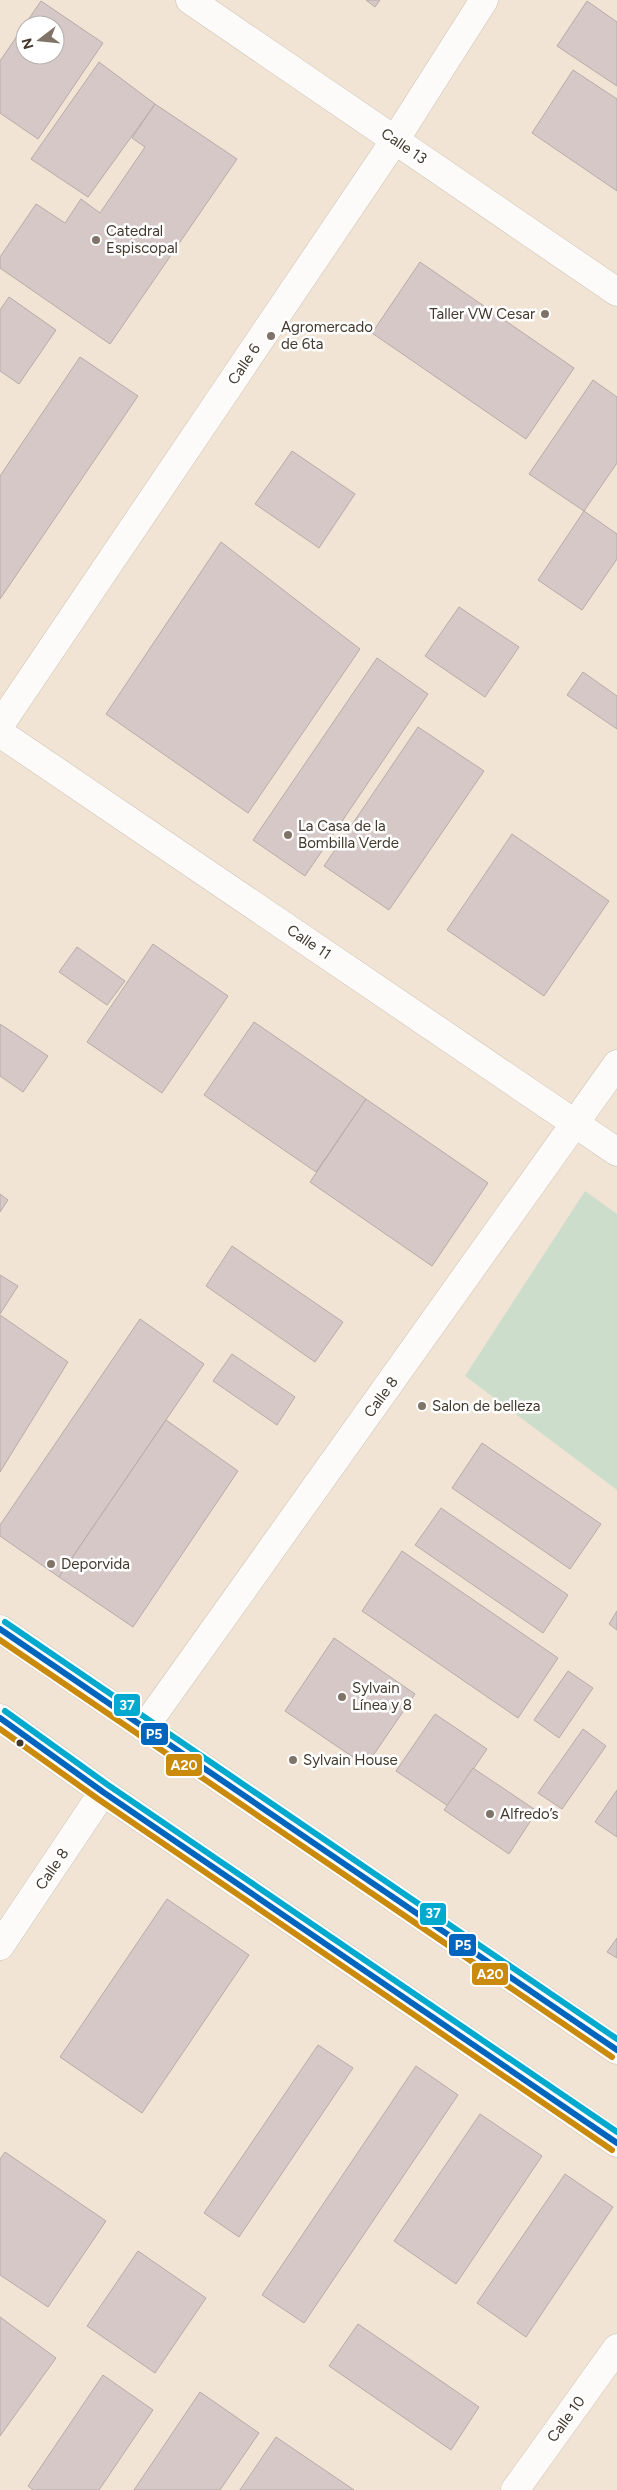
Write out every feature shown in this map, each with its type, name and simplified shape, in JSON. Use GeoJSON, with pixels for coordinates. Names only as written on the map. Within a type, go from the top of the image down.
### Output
{"type":"FeatureCollection","features":[{"type":"Feature","properties":{"kind":"street","name":"Calle 13"},"geometry":{"type":"LineString","coordinates":[[190,0],[617,292]]}},
{"type":"Feature","properties":{"kind":"street","name":"Calle 6"},"geometry":{"type":"LineString","coordinates":[[0,726],[396,140],[484,0]]}},
{"type":"Feature","properties":{"kind":"street","name":"Calle 11"},"geometry":{"type":"LineString","coordinates":[[0,733],[617,1152]]}},
{"type":"Feature","properties":{"kind":"street","name":"Calle 8"},"geometry":{"type":"LineString","coordinates":[[144,1728],[617,1064]]}},
{"type":"Feature","properties":{"kind":"street"},"geometry":{"type":"LineString","coordinates":[[0,1629],[617,2050]]}},
{"type":"Feature","properties":{"kind":"street"},"geometry":{"type":"LineString","coordinates":[[0,1718],[103,1792],[617,2143]]}},
{"type":"Feature","properties":{"kind":"street","name":"Calle 8"},"geometry":{"type":"LineString","coordinates":[[0,1946],[103,1792]]}},
{"type":"Feature","properties":{"kind":"street","name":"Calle 10"},"geometry":{"type":"LineString","coordinates":[[515,2490],[617,2348]]}},
{"type":"Feature","properties":{"kind":"green space"},"geometry":{"type":"Polygon","coordinates":[[[585,1191],[617,1214],[617,1490],[465,1376],[585,1191]]]}},
{"type":"Feature","properties":{"kind":"building"},"geometry":{"type":"Polygon","coordinates":[[[366,0],[380,0],[375,7],[366,0]]]}},
{"type":"Feature","properties":{"kind":"building"},"geometry":{"type":"Polygon","coordinates":[[[41,1],[62,15],[31,15],[41,1]]]}},
{"type":"Feature","properties":{"kind":"building"},"geometry":{"type":"Polygon","coordinates":[[[587,1],[617,22],[617,86],[557,46],[587,1]]]}},
{"type":"Feature","properties":{"kind":"building"},"geometry":{"type":"Polygon","coordinates":[[[65,17],[103,43],[38,139],[0,113],[0,61],[15,39],[15,65],[65,65],[65,17]]]}},
{"type":"Feature","properties":{"kind":"building"},"geometry":{"type":"Polygon","coordinates":[[[99,62],[155,104],[88,197],[31,159],[99,62]]]}},
{"type":"Feature","properties":{"kind":"building"},"geometry":{"type":"Polygon","coordinates":[[[573,70],[617,99],[617,191],[532,133],[573,70]]]}},
{"type":"Feature","properties":{"kind":"building","name":"Catedral Espiscopal"},"geometry":{"type":"Polygon","coordinates":[[[155,104],[237,159],[110,344],[0,268],[0,257],[36,204],[65,223],[81,199],[100,213],[145,147],[132,138],[155,104]]]}},
{"type":"Feature","properties":{"kind":"building"},"geometry":{"type":"Polygon","coordinates":[[[420,262],[574,368],[526,439],[372,333],[420,262]]]}},
{"type":"Feature","properties":{"kind":"building"},"geometry":{"type":"Polygon","coordinates":[[[9,297],[56,330],[19,384],[0,371],[0,310],[9,297]]]}},
{"type":"Feature","properties":{"kind":"building"},"geometry":{"type":"Polygon","coordinates":[[[80,357],[138,396],[0,599],[0,476],[80,357]]]}},
{"type":"Feature","properties":{"kind":"building"},"geometry":{"type":"Polygon","coordinates":[[[593,380],[617,397],[617,463],[584,511],[529,474],[593,380]]]}},
{"type":"Feature","properties":{"kind":"building"},"geometry":{"type":"Polygon","coordinates":[[[292,451],[355,494],[319,548],[255,504],[292,451]]]}},
{"type":"Feature","properties":{"kind":"building"},"geometry":{"type":"Polygon","coordinates":[[[584,511],[617,534],[617,559],[582,610],[538,580],[584,511]]]}},
{"type":"Feature","properties":{"kind":"building"},"geometry":{"type":"Polygon","coordinates":[[[221,542],[360,649],[248,813],[106,714],[221,542]]]}},
{"type":"Feature","properties":{"kind":"building"},"geometry":{"type":"Polygon","coordinates":[[[459,607],[519,647],[485,697],[425,656],[459,607]]]}},
{"type":"Feature","properties":{"kind":"building"},"geometry":{"type":"Polygon","coordinates":[[[377,658],[428,694],[305,876],[253,840],[377,658]]]}},
{"type":"Feature","properties":{"kind":"building"},"geometry":{"type":"Polygon","coordinates":[[[583,672],[617,696],[617,729],[567,695],[583,672]]]}},
{"type":"Feature","properties":{"kind":"building"},"geometry":{"type":"Polygon","coordinates":[[[418,727],[484,771],[389,910],[324,866],[418,727]]]}},
{"type":"Feature","properties":{"kind":"building"},"geometry":{"type":"Polygon","coordinates":[[[512,834],[609,901],[544,996],[447,930],[512,834]]]}},
{"type":"Feature","properties":{"kind":"building"},"geometry":{"type":"Polygon","coordinates":[[[153,944],[228,996],[162,1093],[87,1042],[153,944]]]}},
{"type":"Feature","properties":{"kind":"building"},"geometry":{"type":"Polygon","coordinates":[[[77,947],[125,981],[107,1005],[59,972],[77,947]]]}},
{"type":"Feature","properties":{"kind":"building"},"geometry":{"type":"Polygon","coordinates":[[[254,1022],[366,1099],[316,1172],[204,1095],[254,1022]]]}},
{"type":"Feature","properties":{"kind":"building"},"geometry":{"type":"Polygon","coordinates":[[[0,1024],[48,1056],[23,1092],[0,1076],[0,1024]]]}},
{"type":"Feature","properties":{"kind":"building"},"geometry":{"type":"Polygon","coordinates":[[[366,1099],[488,1183],[432,1266],[310,1182],[366,1099]]]}},
{"type":"Feature","properties":{"kind":"building"},"geometry":{"type":"Polygon","coordinates":[[[0,1194],[8,1200],[0,1212],[0,1194]]]}},
{"type":"Feature","properties":{"kind":"building"},"geometry":{"type":"Polygon","coordinates":[[[232,1246],[343,1322],[315,1362],[206,1286],[232,1246]]]}},
{"type":"Feature","properties":{"kind":"building"},"geometry":{"type":"Polygon","coordinates":[[[0,1275],[18,1286],[0,1314],[0,1275]]]}},
{"type":"Feature","properties":{"kind":"building"},"geometry":{"type":"Polygon","coordinates":[[[0,1315],[68,1362],[0,1472],[0,1315]]]}},
{"type":"Feature","properties":{"kind":"building"},"geometry":{"type":"Polygon","coordinates":[[[140,1319],[204,1364],[59,1577],[0,1536],[0,1525],[140,1319]]]}},
{"type":"Feature","properties":{"kind":"building"},"geometry":{"type":"Polygon","coordinates":[[[232,1354],[295,1397],[277,1425],[213,1381],[232,1354]]]}},
{"type":"Feature","properties":{"kind":"building"},"geometry":{"type":"Polygon","coordinates":[[[166,1420],[238,1471],[133,1627],[59,1577],[166,1420]]]}},
{"type":"Feature","properties":{"kind":"building"},"geometry":{"type":"Polygon","coordinates":[[[482,1443],[601,1524],[570,1569],[452,1488],[482,1443]]]}},
{"type":"Feature","properties":{"kind":"building"},"geometry":{"type":"Polygon","coordinates":[[[441,1508],[568,1595],[543,1633],[415,1545],[441,1508]]]}},
{"type":"Feature","properties":{"kind":"building"},"geometry":{"type":"Polygon","coordinates":[[[402,1551],[558,1658],[518,1718],[362,1611],[402,1551]]]}},
{"type":"Feature","properties":{"kind":"building"},"geometry":{"type":"Polygon","coordinates":[[[617,1611],[617,1630],[609,1624],[617,1611]]]}},
{"type":"Feature","properties":{"kind":"building"},"geometry":{"type":"Polygon","coordinates":[[[334,1638],[415,1694],[366,1766],[285,1711],[334,1638]]]}},
{"type":"Feature","properties":{"kind":"building"},"geometry":{"type":"Polygon","coordinates":[[[568,1671],[593,1688],[559,1738],[534,1720],[568,1671]]]}},
{"type":"Feature","properties":{"kind":"building"},"geometry":{"type":"Polygon","coordinates":[[[435,1714],[487,1749],[448,1806],[396,1771],[435,1714]]]}},
{"type":"Feature","properties":{"kind":"building"},"geometry":{"type":"Polygon","coordinates":[[[583,1729],[606,1746],[562,1809],[538,1793],[583,1729]]]}},
{"type":"Feature","properties":{"kind":"building"},"geometry":{"type":"Polygon","coordinates":[[[473,1768],[537,1811],[509,1854],[444,1810],[473,1768]]]}},
{"type":"Feature","properties":{"kind":"building"},"geometry":{"type":"Polygon","coordinates":[[[617,1790],[617,1837],[595,1822],[617,1790]]]}},
{"type":"Feature","properties":{"kind":"building"},"geometry":{"type":"Polygon","coordinates":[[[167,1899],[249,1955],[142,2113],[60,2057],[167,1899]]]}},
{"type":"Feature","properties":{"kind":"building"},"geometry":{"type":"Polygon","coordinates":[[[617,1938],[617,1958],[607,1952],[617,1938]]]}},
{"type":"Feature","properties":{"kind":"building"},"geometry":{"type":"Polygon","coordinates":[[[318,2045],[353,2068],[239,2237],[204,2213],[318,2045]]]}},
{"type":"Feature","properties":{"kind":"building"},"geometry":{"type":"Polygon","coordinates":[[[416,2066],[458,2095],[304,2323],[262,2295],[416,2066]]]}},
{"type":"Feature","properties":{"kind":"building"},"geometry":{"type":"Polygon","coordinates":[[[480,2114],[542,2156],[456,2284],[394,2241],[480,2114]]]}},
{"type":"Feature","properties":{"kind":"building"},"geometry":{"type":"Polygon","coordinates":[[[5,2152],[106,2221],[48,2307],[0,2275],[0,2159],[5,2152]]]}},
{"type":"Feature","properties":{"kind":"building"},"geometry":{"type":"Polygon","coordinates":[[[565,2174],[613,2207],[526,2337],[477,2303],[565,2174]]]}},
{"type":"Feature","properties":{"kind":"building"},"geometry":{"type":"Polygon","coordinates":[[[138,2251],[206,2298],[155,2373],[87,2326],[138,2251]]]}},
{"type":"Feature","properties":{"kind":"building"},"geometry":{"type":"Polygon","coordinates":[[[0,2317],[56,2358],[0,2436],[0,2317]]]}},
{"type":"Feature","properties":{"kind":"building"},"geometry":{"type":"Polygon","coordinates":[[[358,2324],[479,2407],[451,2450],[329,2366],[358,2324]]]}},
{"type":"Feature","properties":{"kind":"building"},"geometry":{"type":"Polygon","coordinates":[[[103,2375],[153,2410],[99,2490],[33,2490],[28,2486],[103,2375]]]}},
{"type":"Feature","properties":{"kind":"building"},"geometry":{"type":"Polygon","coordinates":[[[200,2392],[259,2433],[220,2490],[134,2490],[200,2392]]]}},
{"type":"Feature","properties":{"kind":"building"},"geometry":{"type":"Polygon","coordinates":[[[276,2437],[354,2490],[240,2490],[276,2437]]]}},
{"type":"Feature","properties":{"kind":"transit line","name":"37"},"geometry":{"type":"LineString","coordinates":[[5,1622],[617,2039]]}},
{"type":"Feature","properties":{"kind":"transit line","name":"P5"},"geometry":{"type":"LineString","coordinates":[[0,1629],[617,2050]]}},
{"type":"Feature","properties":{"kind":"transit line","name":"A20"},"geometry":{"type":"LineString","coordinates":[[0,1640],[612,2057]]}},
{"type":"Feature","properties":{"kind":"transit line","name":"37"},"geometry":{"type":"LineString","coordinates":[[5,1711],[108,1785],[617,2132]]}},
{"type":"Feature","properties":{"kind":"transit line","name":"P5"},"geometry":{"type":"LineString","coordinates":[[0,1718],[103,1792],[617,2143]]}},
{"type":"Feature","properties":{"kind":"transit line","name":"A20"},"geometry":{"type":"LineString","coordinates":[[0,1729],[98,1799],[612,2150]]}},
{"type":"Feature","properties":{"kind":"place","name":"Catedral Espiscopal"},"geometry":{"type":"Point","coordinates":[96,240]}},
{"type":"Feature","properties":{"kind":"place","name":"Taller VW Cesar"},"geometry":{"type":"Point","coordinates":[545,314]}},
{"type":"Feature","properties":{"kind":"place","name":"Agromercado de 6ta"},"geometry":{"type":"Point","coordinates":[271,336]}},
{"type":"Feature","properties":{"kind":"place","name":"La Casa de la Bombilla Verde"},"geometry":{"type":"Point","coordinates":[288,835]}},
{"type":"Feature","properties":{"kind":"place","name":"Salon de belleza"},"geometry":{"type":"Point","coordinates":[422,1406]}},
{"type":"Feature","properties":{"kind":"place","name":"Deporvida"},"geometry":{"type":"Point","coordinates":[51,1564]}},
{"type":"Feature","properties":{"kind":"place","name":"Sylvain Línea y 8"},"geometry":{"type":"Point","coordinates":[342,1697]}},
{"type":"Feature","properties":{"kind":"place","name":"Sylvain House"},"geometry":{"type":"Point","coordinates":[293,1760]}},
{"type":"Feature","properties":{"kind":"place","name":"Alfredo’s"},"geometry":{"type":"Point","coordinates":[490,1814]}}]}
